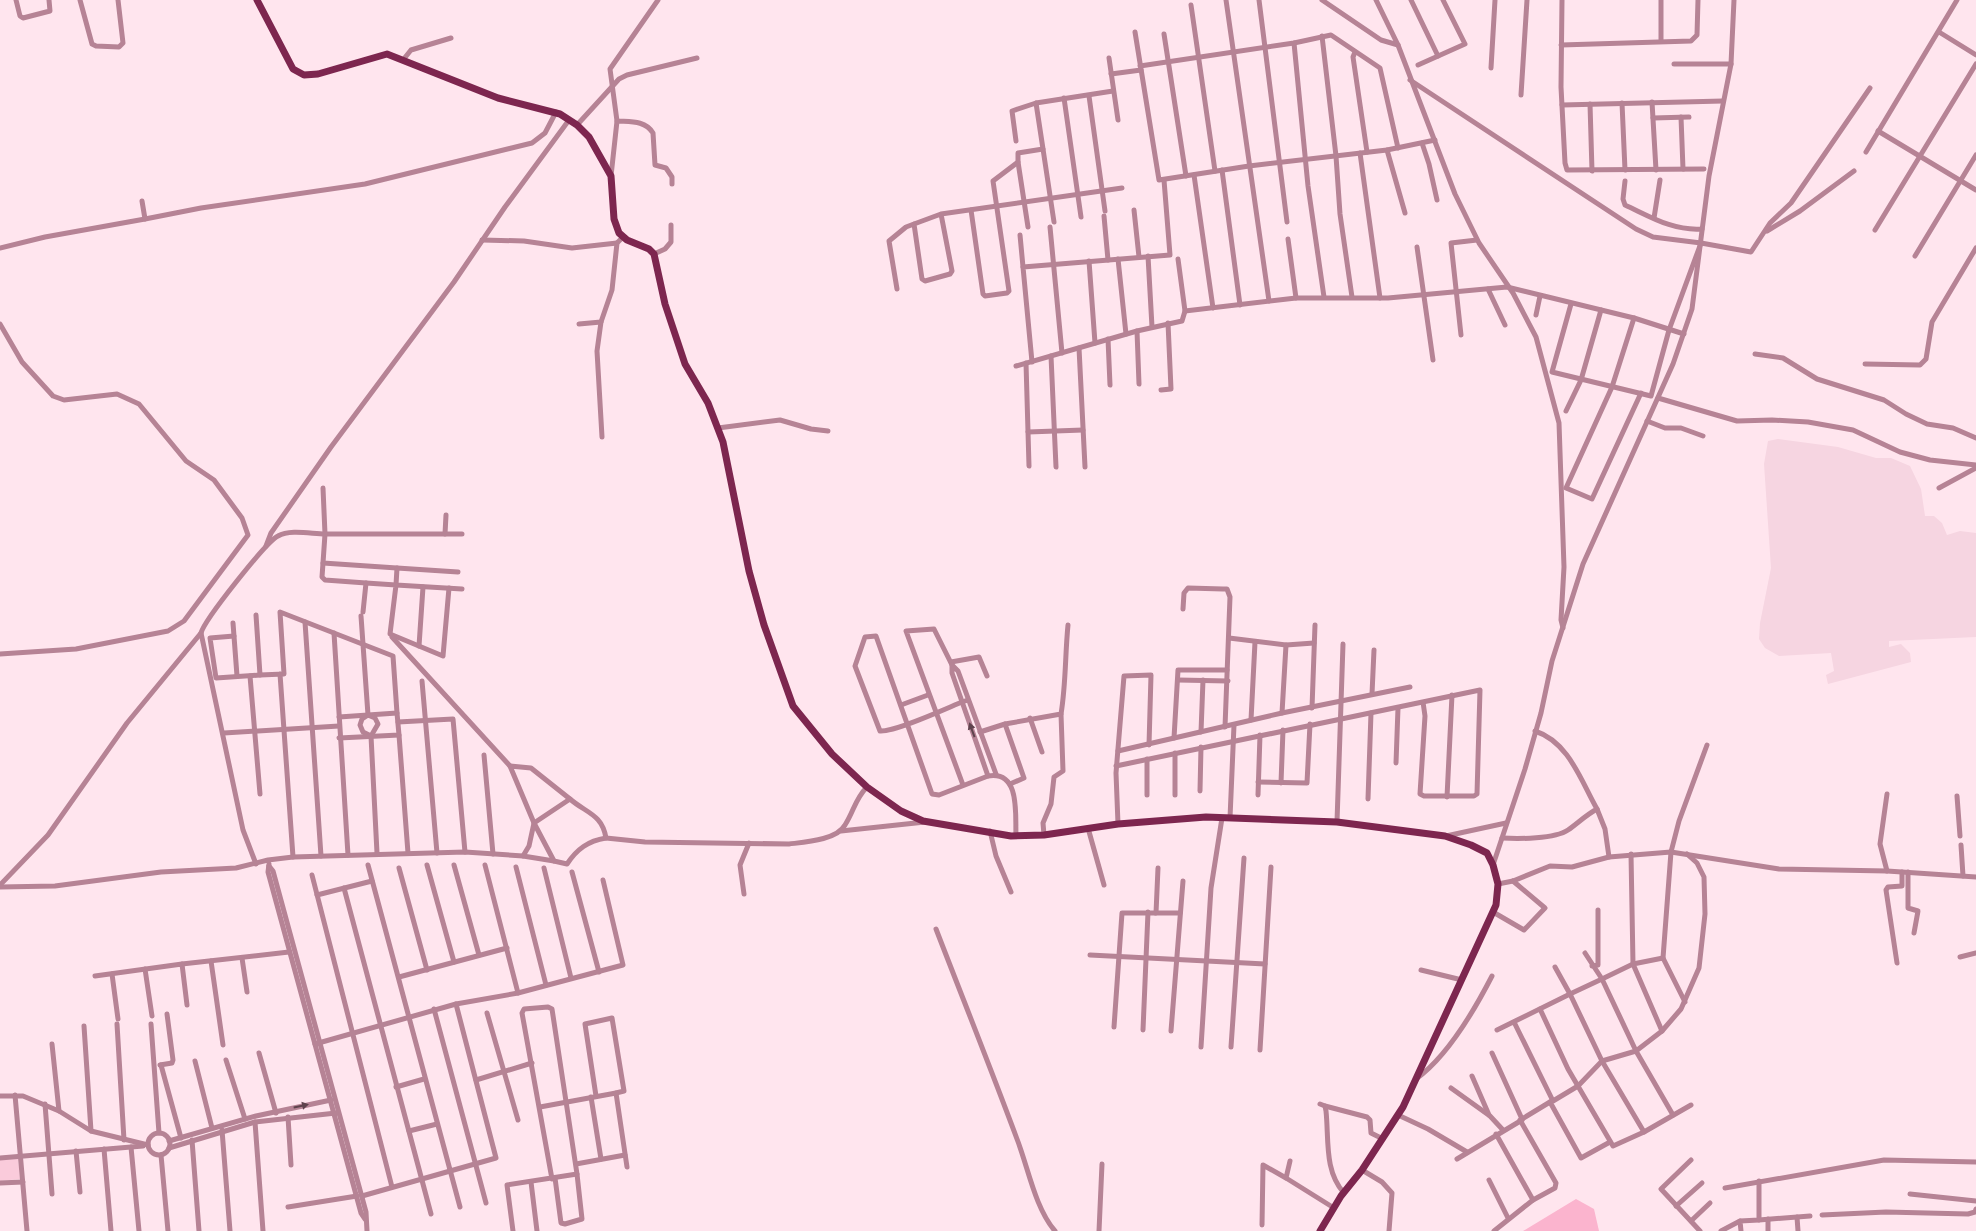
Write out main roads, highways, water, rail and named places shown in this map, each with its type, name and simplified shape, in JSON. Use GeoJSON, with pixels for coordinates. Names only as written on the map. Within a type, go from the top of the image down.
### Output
{"type":"FeatureCollection","features":[{"type":"Feature","properties":{"kind":"main road"},"geometry":{"type":"LineString","coordinates":[[257,0],[293,70],[298,73],[318,74],[384,53],[498,98],[558,113],[577,125],[589,137],[611,176],[616,227],[623,237],[654,254],[665,304],[685,364],[703,392],[718,428],[723,442],[749,571],[764,625],[793,706],[804,722],[832,754],[867,787],[901,811],[925,822],[1014,836],[1044,835],[1118,824],[1226,818],[1337,822],[1445,836],[1471,844],[1487,853],[1493,865],[1498,884],[1496,905],[1493,912],[1398,1115],[1320,1231]]}}]}
